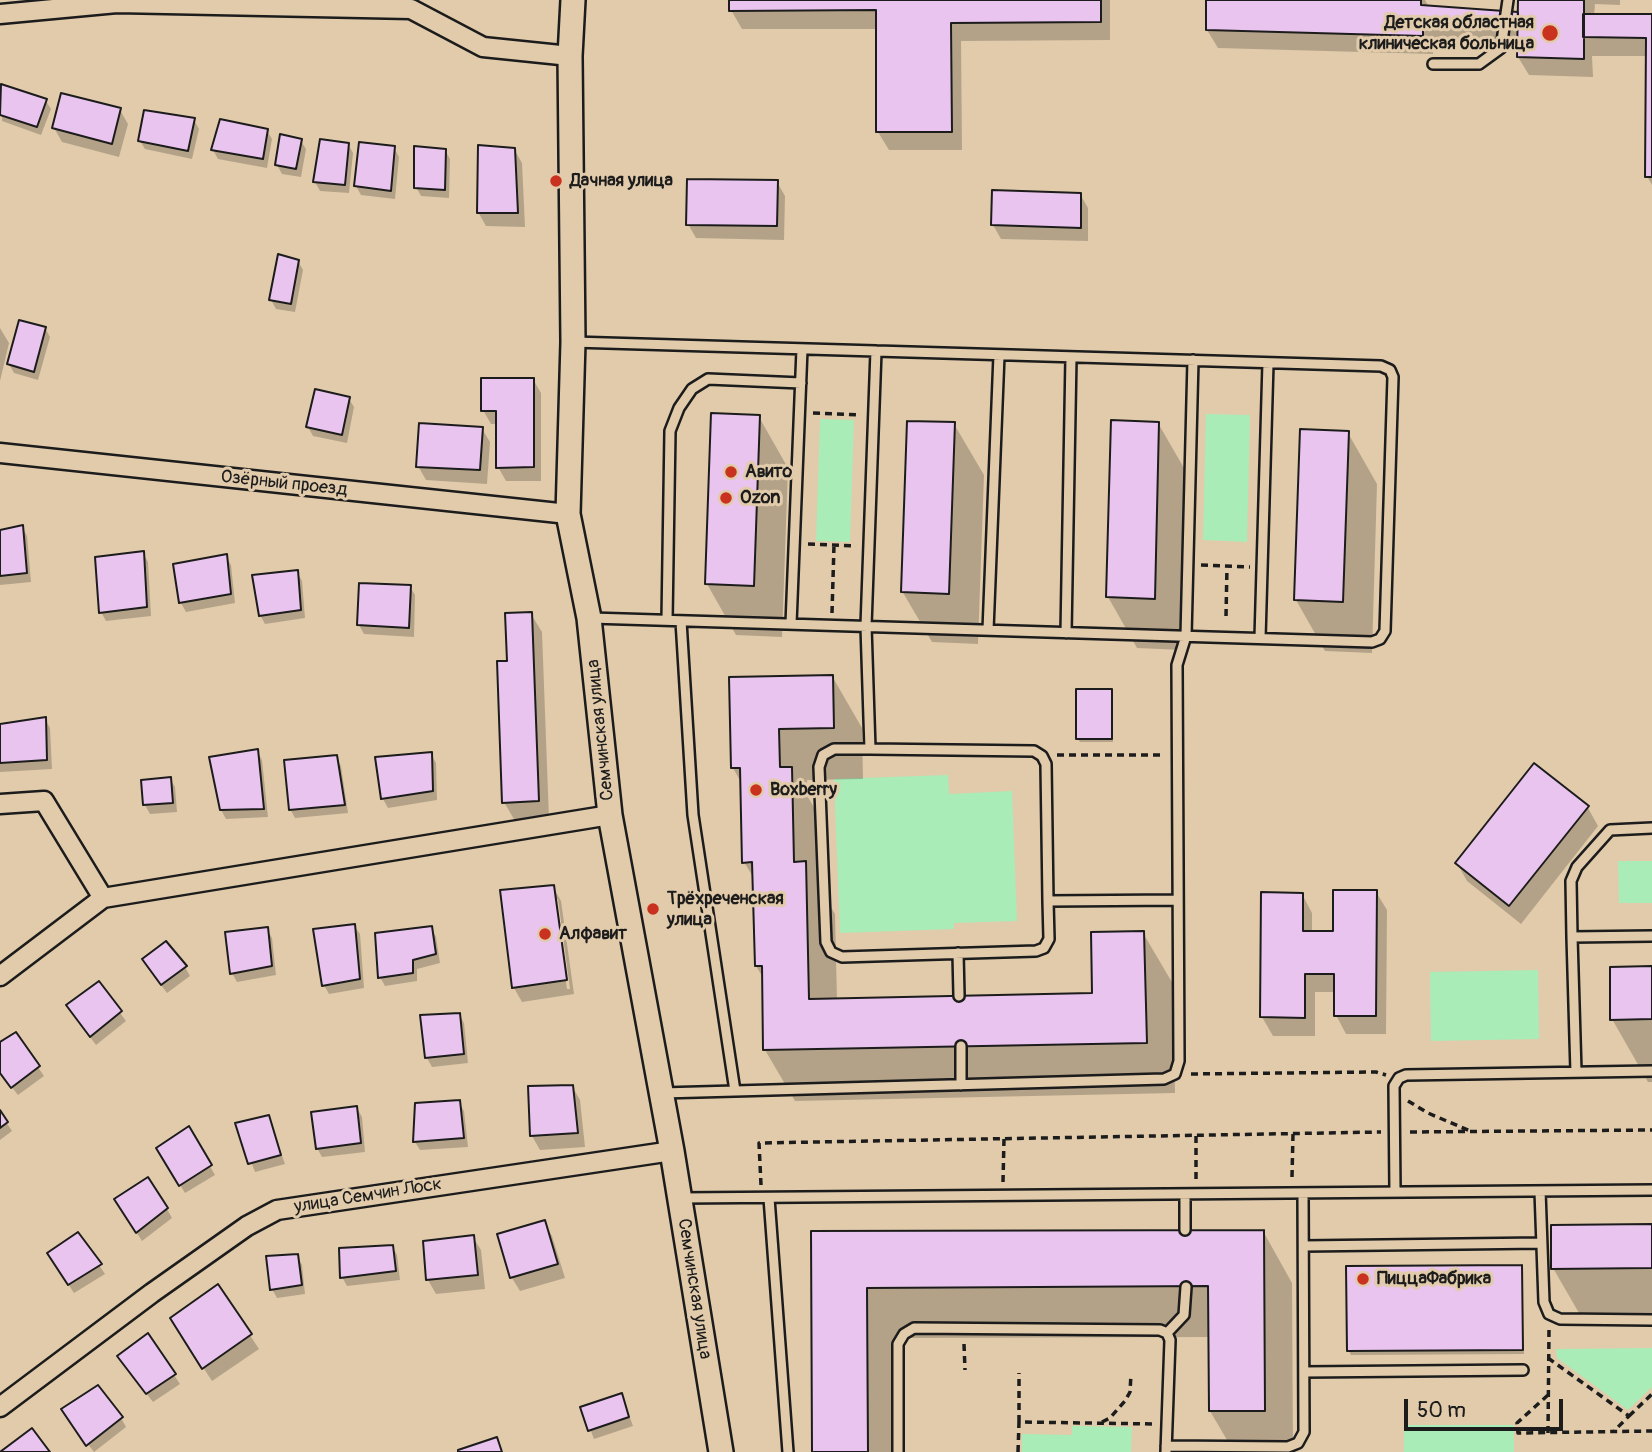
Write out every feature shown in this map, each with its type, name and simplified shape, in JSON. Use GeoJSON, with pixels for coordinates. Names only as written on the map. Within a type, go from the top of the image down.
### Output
{"type":"FeatureCollection","features":[{"type":"Feature","properties":{"kind":"street","name":"Семчинская улица"},"geometry":{"type":"LineString","coordinates":[[573,0],[570,56],[573,342],[568,514],[589,618],[610,815],[672,1151],[720,1452]]}},
{"type":"Feature","properties":{"kind":"street"},"geometry":{"type":"LineString","coordinates":[[0,14],[117,2],[411,9],[483,47],[570,56]]}},
{"type":"Feature","properties":{"kind":"street","name":"Озёрный проезд"},"geometry":{"type":"LineString","coordinates":[[0,453],[568,514]]}},
{"type":"Feature","properties":{"kind":"street"},"geometry":{"type":"LineString","coordinates":[[0,804],[44,801],[103,898]]}},
{"type":"Feature","properties":{"kind":"street"},"geometry":{"type":"LineString","coordinates":[[0,976],[103,898],[610,815]]}},
{"type":"Feature","properties":{"kind":"street","name":"улица Семчин Лоск"},"geometry":{"type":"LineString","coordinates":[[1,1404],[247,1226],[277,1210],[672,1151]]}},
{"type":"Feature","properties":{"kind":"lane"},"geometry":{"type":"LineString","coordinates":[[1433,64],[1479,64],[1501,48],[1508,0]]}},
{"type":"Feature","properties":{"kind":"lane"},"geometry":{"type":"LineString","coordinates":[[573,342],[1381,366],[1390,370],[1392,388],[1385,631],[1380,639],[1373,642],[589,618]]}},
{"type":"Feature","properties":{"kind":"lane"},"geometry":{"type":"LineString","coordinates":[[791,624],[802,349]]}},
{"type":"Feature","properties":{"kind":"lane"},"geometry":{"type":"LineString","coordinates":[[870,749],[866,626],[876,351]]}},
{"type":"Feature","properties":{"kind":"lane"},"geometry":{"type":"LineString","coordinates":[[988,630],[999,355]]}},
{"type":"Feature","properties":{"kind":"lane"},"geometry":{"type":"LineString","coordinates":[[1066,633],[1072,357]]}},
{"type":"Feature","properties":{"kind":"lane"},"geometry":{"type":"LineString","coordinates":[[661,1093],[1164,1079],[1175,1074],[1179,1061],[1177,665],[1186,636],[1193,360]]}},
{"type":"Feature","properties":{"kind":"lane"},"geometry":{"type":"LineString","coordinates":[[1260,638],[1268,363]]}},
{"type":"Feature","properties":{"kind":"lane"},"geometry":{"type":"LineString","coordinates":[[667,620],[670,431],[679,408],[692,389],[708,380],[801,383]]}},
{"type":"Feature","properties":{"kind":"lane"},"geometry":{"type":"LineString","coordinates":[[681,621],[693,815],[735,1091]]}},
{"type":"Feature","properties":{"kind":"lane"},"geometry":{"type":"LineString","coordinates":[[834,749],[870,749],[1034,751],[1042,756],[1046,764],[1049,939],[1044,948],[1036,951],[842,957],[831,951],[826,942],[819,767],[823,755],[834,749]]}},
{"type":"Feature","properties":{"kind":"lane"},"geometry":{"type":"LineString","coordinates":[[1576,1072],[1571,881],[1577,867],[1610,830],[1652,828]]}},
{"type":"Feature","properties":{"kind":"lane"},"geometry":{"type":"LineString","coordinates":[[1048,901],[1178,900]]}},
{"type":"Feature","properties":{"kind":"lane"},"geometry":{"type":"LineString","coordinates":[[1572,937],[1652,936]]}},
{"type":"Feature","properties":{"kind":"lane"},"geometry":{"type":"LineString","coordinates":[[958,953],[959,996]]}},
{"type":"Feature","properties":{"kind":"lane"},"geometry":{"type":"LineString","coordinates":[[961,1046],[961,1085]]}},
{"type":"Feature","properties":{"kind":"lane"},"geometry":{"type":"LineString","coordinates":[[1395,1192],[1394,1086],[1399,1078],[1652,1071]]}},
{"type":"Feature","properties":{"kind":"lane"},"geometry":{"type":"LineString","coordinates":[[679,1198],[1652,1190]]}},
{"type":"Feature","properties":{"kind":"lane"},"geometry":{"type":"LineString","coordinates":[[1540,1191],[1544,1303],[1549,1314],[1560,1319],[1652,1320]]}},
{"type":"Feature","properties":{"kind":"lane"},"geometry":{"type":"LineString","coordinates":[[898,1452],[898,1344],[904,1334],[914,1328],[1160,1330],[1167,1333],[1170,1340],[1166,1449],[1289,1447],[1298,1443],[1304,1432],[1303,1193]]}},
{"type":"Feature","properties":{"kind":"lane"},"geometry":{"type":"LineString","coordinates":[[1185,1230],[1190,1194]]}},
{"type":"Feature","properties":{"kind":"lane"},"geometry":{"type":"LineString","coordinates":[[765,1198],[788,1452]]}},
{"type":"Feature","properties":{"kind":"lane"},"geometry":{"type":"LineString","coordinates":[[1304,1245],[1541,1243]]}},
{"type":"Feature","properties":{"kind":"lane"},"geometry":{"type":"LineString","coordinates":[[1167,1333],[1184,1315],[1186,1287]]}},
{"type":"Feature","properties":{"kind":"lane"},"geometry":{"type":"LineString","coordinates":[[1304,1372],[1523,1370]]}},
{"type":"Feature","properties":{"kind":"path"},"geometry":{"type":"LineString","coordinates":[[800,413],[874,415]]}},
{"type":"Feature","properties":{"kind":"path"},"geometry":{"type":"LineString","coordinates":[[794,544],[869,546]]}},
{"type":"Feature","properties":{"kind":"path"},"geometry":{"type":"LineString","coordinates":[[832,615],[834,545]]}},
{"type":"Feature","properties":{"kind":"path"},"geometry":{"type":"LineString","coordinates":[[1188,565],[1262,567]]}},
{"type":"Feature","properties":{"kind":"path"},"geometry":{"type":"LineString","coordinates":[[1226,616],[1227,566]]}},
{"type":"Feature","properties":{"kind":"path"},"geometry":{"type":"LineString","coordinates":[[1057,755],[1177,755]]}},
{"type":"Feature","properties":{"kind":"path"},"geometry":{"type":"LineString","coordinates":[[1175,1074],[1376,1072],[1399,1078]]}},
{"type":"Feature","properties":{"kind":"path"},"geometry":{"type":"LineString","coordinates":[[1408,1100],[1428,1113],[1472,1132]]}},
{"type":"Feature","properties":{"kind":"path"},"geometry":{"type":"LineString","coordinates":[[765,1198],[759,1143],[1652,1130]]}},
{"type":"Feature","properties":{"kind":"path"},"geometry":{"type":"LineString","coordinates":[[1291,1193],[1293,1134]]}},
{"type":"Feature","properties":{"kind":"path"},"geometry":{"type":"LineString","coordinates":[[1190,1194],[1196,1136]]}},
{"type":"Feature","properties":{"kind":"path"},"geometry":{"type":"LineString","coordinates":[[1003,1196],[1004,1139]]}},
{"type":"Feature","properties":{"kind":"path"},"geometry":{"type":"LineString","coordinates":[[1548,1433],[1549,1314]]}},
{"type":"Feature","properties":{"kind":"path"},"geometry":{"type":"LineString","coordinates":[[964,1347],[965,1370]]}},
{"type":"Feature","properties":{"kind":"path"},"geometry":{"type":"LineString","coordinates":[[1548,1358],[1629,1416]]}},
{"type":"Feature","properties":{"kind":"path"},"geometry":{"type":"LineString","coordinates":[[1018,1452],[1019,1373]]}},
{"type":"Feature","properties":{"kind":"path"},"geometry":{"type":"LineString","coordinates":[[1100,1423],[1110,1418],[1125,1401],[1130,1392],[1131,1374]]}},
{"type":"Feature","properties":{"kind":"path"},"geometry":{"type":"LineString","coordinates":[[1613,1432],[1652,1394]]}},
{"type":"Feature","properties":{"kind":"path"},"geometry":{"type":"LineString","coordinates":[[1548,1395],[1517,1423],[1518,1433],[1652,1432]]}},
{"type":"Feature","properties":{"kind":"path"},"geometry":{"type":"LineString","coordinates":[[1019,1422],[1167,1424]]}},
{"type":"Feature","properties":{"kind":"green space"},"geometry":{"type":"Polygon","coordinates":[[[1206,414],[1250,415],[1247,542],[1203,540],[1206,414]]]}},
{"type":"Feature","properties":{"kind":"green space"},"geometry":{"type":"Polygon","coordinates":[[[820,419],[854,420],[850,542],[816,541],[820,419]]]}},
{"type":"Feature","properties":{"kind":"green space"},"geometry":{"type":"Polygon","coordinates":[[[948,775],[949,794],[1012,791],[1017,921],[954,923],[954,929],[840,933],[834,779],[948,775]]]}},
{"type":"Feature","properties":{"kind":"green space"},"geometry":{"type":"Polygon","coordinates":[[[1618,861],[1652,861],[1652,903],[1619,903],[1618,861]]]}},
{"type":"Feature","properties":{"kind":"green space"},"geometry":{"type":"Polygon","coordinates":[[[1538,970],[1539,1039],[1431,1041],[1430,972],[1538,970]]]}},
{"type":"Feature","properties":{"kind":"green space"},"geometry":{"type":"Polygon","coordinates":[[[1652,1348],[1652,1387],[1628,1410],[1557,1358],[1556,1349],[1652,1348]]]}},
{"type":"Feature","properties":{"kind":"green space"},"geometry":{"type":"Polygon","coordinates":[[[1404,1425],[1514,1425],[1514,1452],[1404,1452],[1404,1425]]]}},
{"type":"Feature","properties":{"kind":"green space"},"geometry":{"type":"Polygon","coordinates":[[[1072,1426],[1132,1427],[1131,1452],[1022,1452],[1022,1434],[1072,1435],[1072,1426]]]}},
{"type":"Feature","properties":{"kind":"building"},"geometry":{"type":"Polygon","coordinates":[[[729,0],[1101,0],[1101,22],[951,23],[952,132],[876,132],[876,10],[729,11],[729,0]]]}},
{"type":"Feature","properties":{"kind":"building"},"geometry":{"type":"Polygon","coordinates":[[[1206,0],[1421,0],[1421,5],[1518,12],[1518,29],[1423,25],[1423,36],[1206,30],[1206,0]]]}},
{"type":"Feature","properties":{"kind":"building","name":"Детская областная клиническая больница"},"geometry":{"type":"Polygon","coordinates":[[[1518,0],[1584,0],[1584,59],[1517,57],[1518,0]]]}},
{"type":"Feature","properties":{"kind":"building"},"geometry":{"type":"Polygon","coordinates":[[[1583,14],[1652,14],[1652,177],[1645,177],[1646,38],[1583,37],[1583,14]]]}},
{"type":"Feature","properties":{"kind":"building"},"geometry":{"type":"Polygon","coordinates":[[[1,84],[47,99],[37,127],[0,115],[1,84]]]}},
{"type":"Feature","properties":{"kind":"building"},"geometry":{"type":"Polygon","coordinates":[[[61,93],[121,108],[112,144],[52,128],[61,93]]]}},
{"type":"Feature","properties":{"kind":"building"},"geometry":{"type":"Polygon","coordinates":[[[144,110],[195,118],[188,151],[138,141],[144,110]]]}},
{"type":"Feature","properties":{"kind":"building"},"geometry":{"type":"Polygon","coordinates":[[[220,119],[268,129],[263,159],[211,150],[220,119]]]}},
{"type":"Feature","properties":{"kind":"building"},"geometry":{"type":"Polygon","coordinates":[[[280,134],[302,139],[296,169],[275,165],[280,134]]]}},
{"type":"Feature","properties":{"kind":"building"},"geometry":{"type":"Polygon","coordinates":[[[320,139],[349,143],[345,185],[313,182],[320,139]]]}},
{"type":"Feature","properties":{"kind":"building"},"geometry":{"type":"Polygon","coordinates":[[[359,142],[395,146],[391,191],[354,186],[359,142]]]}},
{"type":"Feature","properties":{"kind":"building"},"geometry":{"type":"Polygon","coordinates":[[[478,145],[515,148],[518,213],[477,213],[478,145]]]}},
{"type":"Feature","properties":{"kind":"building"},"geometry":{"type":"Polygon","coordinates":[[[414,146],[446,149],[445,190],[414,188],[414,146]]]}},
{"type":"Feature","properties":{"kind":"building"},"geometry":{"type":"Polygon","coordinates":[[[687,179],[778,180],[777,226],[686,225],[687,179]]]}},
{"type":"Feature","properties":{"kind":"building"},"geometry":{"type":"Polygon","coordinates":[[[992,190],[1081,193],[1081,228],[991,225],[992,190]]]}},
{"type":"Feature","properties":{"kind":"building"},"geometry":{"type":"Polygon","coordinates":[[[278,254],[299,260],[291,304],[269,300],[278,254]]]}},
{"type":"Feature","properties":{"kind":"building"},"geometry":{"type":"Polygon","coordinates":[[[19,320],[46,327],[34,372],[7,364],[19,320]]]}},
{"type":"Feature","properties":{"kind":"building"},"geometry":{"type":"Polygon","coordinates":[[[481,378],[534,378],[534,467],[496,468],[496,411],[481,411],[481,378]]]}},
{"type":"Feature","properties":{"kind":"building"},"geometry":{"type":"Polygon","coordinates":[[[315,389],[350,397],[342,435],[306,427],[315,389]]]}},
{"type":"Feature","properties":{"kind":"building"},"geometry":{"type":"Polygon","coordinates":[[[711,413],[760,415],[754,586],[705,584],[711,413]]]}},
{"type":"Feature","properties":{"kind":"building"},"geometry":{"type":"Polygon","coordinates":[[[1111,420],[1159,422],[1155,599],[1106,597],[1111,420]]]}},
{"type":"Feature","properties":{"kind":"building"},"geometry":{"type":"Polygon","coordinates":[[[907,421],[955,422],[949,594],[901,592],[907,421]]]}},
{"type":"Feature","properties":{"kind":"building"},"geometry":{"type":"Polygon","coordinates":[[[419,423],[483,427],[480,470],[416,467],[419,423]]]}},
{"type":"Feature","properties":{"kind":"building"},"geometry":{"type":"Polygon","coordinates":[[[1300,429],[1349,431],[1343,602],[1294,600],[1300,429]]]}},
{"type":"Feature","properties":{"kind":"building"},"geometry":{"type":"Polygon","coordinates":[[[23,525],[27,573],[0,576],[0,530],[23,525]]]}},
{"type":"Feature","properties":{"kind":"building"},"geometry":{"type":"Polygon","coordinates":[[[144,551],[147,607],[99,613],[95,557],[144,551]]]}},
{"type":"Feature","properties":{"kind":"building"},"geometry":{"type":"Polygon","coordinates":[[[227,554],[231,594],[179,603],[173,564],[227,554]]]}},
{"type":"Feature","properties":{"kind":"building"},"geometry":{"type":"Polygon","coordinates":[[[298,570],[301,610],[259,616],[252,575],[298,570]]]}},
{"type":"Feature","properties":{"kind":"building"},"geometry":{"type":"Polygon","coordinates":[[[359,583],[411,585],[409,628],[357,625],[359,583]]]}},
{"type":"Feature","properties":{"kind":"building"},"geometry":{"type":"Polygon","coordinates":[[[532,612],[539,801],[502,803],[497,661],[507,661],[505,613],[532,612]]]}},
{"type":"Feature","properties":{"kind":"building"},"geometry":{"type":"Polygon","coordinates":[[[833,675],[834,728],[779,729],[780,767],[792,767],[794,862],[806,861],[809,999],[1092,993],[1091,932],[1144,931],[1147,1043],[763,1050],[762,966],[755,966],[752,862],[742,863],[740,768],[731,768],[729,677],[833,675]]]}},
{"type":"Feature","properties":{"kind":"building"},"geometry":{"type":"Polygon","coordinates":[[[1076,689],[1112,689],[1112,739],[1076,739],[1076,689]]]}},
{"type":"Feature","properties":{"kind":"building"},"geometry":{"type":"Polygon","coordinates":[[[46,717],[47,760],[0,763],[0,724],[46,717]]]}},
{"type":"Feature","properties":{"kind":"building"},"geometry":{"type":"Polygon","coordinates":[[[258,749],[264,809],[220,810],[209,757],[258,749]]]}},
{"type":"Feature","properties":{"kind":"building"},"geometry":{"type":"Polygon","coordinates":[[[432,752],[433,791],[381,799],[375,757],[432,752]]]}},
{"type":"Feature","properties":{"kind":"building"},"geometry":{"type":"Polygon","coordinates":[[[337,755],[345,805],[289,810],[284,760],[337,755]]]}},
{"type":"Feature","properties":{"kind":"building"},"geometry":{"type":"Polygon","coordinates":[[[1534,763],[1589,806],[1509,906],[1455,863],[1534,763]]]}},
{"type":"Feature","properties":{"kind":"building"},"geometry":{"type":"Polygon","coordinates":[[[171,777],[173,803],[143,805],[141,780],[171,777]]]}},
{"type":"Feature","properties":{"kind":"building"},"geometry":{"type":"Polygon","coordinates":[[[554,885],[567,980],[512,988],[500,890],[554,885]]]}},
{"type":"Feature","properties":{"kind":"building"},"geometry":{"type":"Polygon","coordinates":[[[1333,890],[1377,890],[1376,1016],[1334,1016],[1334,974],[1305,974],[1305,1018],[1260,1017],[1261,892],[1303,893],[1303,931],[1333,931],[1333,890]]]}},
{"type":"Feature","properties":{"kind":"building"},"geometry":{"type":"Polygon","coordinates":[[[355,924],[360,979],[322,986],[313,929],[355,924]]]}},
{"type":"Feature","properties":{"kind":"building"},"geometry":{"type":"Polygon","coordinates":[[[432,926],[436,954],[413,960],[413,973],[378,978],[375,933],[432,926]]]}},
{"type":"Feature","properties":{"kind":"building"},"geometry":{"type":"Polygon","coordinates":[[[268,927],[272,966],[230,974],[225,932],[268,927]]]}},
{"type":"Feature","properties":{"kind":"building"},"geometry":{"type":"Polygon","coordinates":[[[166,941],[187,966],[161,985],[142,959],[166,941]]]}},
{"type":"Feature","properties":{"kind":"building"},"geometry":{"type":"Polygon","coordinates":[[[1652,966],[1652,1019],[1610,1020],[1610,967],[1652,966]]]}},
{"type":"Feature","properties":{"kind":"building"},"geometry":{"type":"Polygon","coordinates":[[[99,981],[122,1011],[90,1037],[66,1005],[99,981]]]}},
{"type":"Feature","properties":{"kind":"building"},"geometry":{"type":"Polygon","coordinates":[[[460,1013],[464,1054],[425,1058],[420,1015],[460,1013]]]}},
{"type":"Feature","properties":{"kind":"building"},"geometry":{"type":"Polygon","coordinates":[[[16,1032],[40,1066],[11,1088],[0,1073],[0,1042],[16,1032]]]}},
{"type":"Feature","properties":{"kind":"building"},"geometry":{"type":"Polygon","coordinates":[[[573,1085],[578,1133],[530,1136],[528,1086],[573,1085]]]}},
{"type":"Feature","properties":{"kind":"building"},"geometry":{"type":"Polygon","coordinates":[[[460,1100],[464,1138],[413,1142],[415,1103],[460,1100]]]}},
{"type":"Feature","properties":{"kind":"building"},"geometry":{"type":"Polygon","coordinates":[[[357,1106],[361,1143],[316,1149],[311,1112],[357,1106]]]}},
{"type":"Feature","properties":{"kind":"building"},"geometry":{"type":"Polygon","coordinates":[[[0,1110],[8,1122],[0,1128],[0,1110]]]}},
{"type":"Feature","properties":{"kind":"building"},"geometry":{"type":"Polygon","coordinates":[[[269,1115],[281,1155],[248,1164],[235,1123],[269,1115]]]}},
{"type":"Feature","properties":{"kind":"building"},"geometry":{"type":"Polygon","coordinates":[[[189,1126],[212,1165],[179,1186],[156,1148],[189,1126]]]}},
{"type":"Feature","properties":{"kind":"building"},"geometry":{"type":"Polygon","coordinates":[[[148,1177],[168,1208],[136,1233],[114,1199],[148,1177]]]}},
{"type":"Feature","properties":{"kind":"building"},"geometry":{"type":"Polygon","coordinates":[[[545,1220],[558,1264],[510,1278],[497,1234],[545,1220]]]}},
{"type":"Feature","properties":{"kind":"building"},"geometry":{"type":"Polygon","coordinates":[[[1652,1224],[1652,1268],[1551,1269],[1551,1225],[1652,1224]]]}},
{"type":"Feature","properties":{"kind":"building"},"geometry":{"type":"Polygon","coordinates":[[[1264,1230],[1265,1411],[1209,1411],[1208,1286],[867,1288],[868,1452],[812,1452],[811,1231],[1264,1230]]]}},
{"type":"Feature","properties":{"kind":"building"},"geometry":{"type":"Polygon","coordinates":[[[78,1232],[102,1264],[68,1285],[47,1253],[78,1232]]]}},
{"type":"Feature","properties":{"kind":"building"},"geometry":{"type":"Polygon","coordinates":[[[474,1235],[478,1275],[426,1280],[423,1241],[474,1235]]]}},
{"type":"Feature","properties":{"kind":"building"},"geometry":{"type":"Polygon","coordinates":[[[393,1245],[396,1271],[340,1278],[339,1248],[393,1245]]]}},
{"type":"Feature","properties":{"kind":"building"},"geometry":{"type":"Polygon","coordinates":[[[298,1254],[302,1285],[270,1290],[266,1256],[298,1254]]]}},
{"type":"Feature","properties":{"kind":"building"},"geometry":{"type":"Polygon","coordinates":[[[1522,1265],[1523,1350],[1347,1351],[1346,1266],[1522,1265]]]}},
{"type":"Feature","properties":{"kind":"building"},"geometry":{"type":"Polygon","coordinates":[[[218,1284],[252,1334],[202,1369],[170,1318],[218,1284]]]}},
{"type":"Feature","properties":{"kind":"building"},"geometry":{"type":"Polygon","coordinates":[[[148,1333],[176,1374],[146,1394],[117,1356],[148,1333]]]}},
{"type":"Feature","properties":{"kind":"building"},"geometry":{"type":"Polygon","coordinates":[[[98,1385],[123,1417],[86,1446],[61,1409],[98,1385]]]}},
{"type":"Feature","properties":{"kind":"building"},"geometry":{"type":"Polygon","coordinates":[[[622,1393],[629,1417],[588,1431],[580,1407],[622,1393]]]}},
{"type":"Feature","properties":{"kind":"building"},"geometry":{"type":"Polygon","coordinates":[[[32,1428],[50,1452],[0,1452],[32,1428]]]}},
{"type":"Feature","properties":{"kind":"building"},"geometry":{"type":"Polygon","coordinates":[[[497,1437],[502,1452],[458,1452],[458,1450],[497,1437]]]}},
{"type":"Feature","properties":{"kind":"place","name":"Детская областная клиническая больница"},"geometry":{"type":"Point","coordinates":[1550,33]}},
{"type":"Feature","properties":{"kind":"place","name":"Дачная улица"},"geometry":{"type":"Point","coordinates":[556,181]}},
{"type":"Feature","properties":{"kind":"place","name":"Авито"},"geometry":{"type":"Point","coordinates":[731,472]}},
{"type":"Feature","properties":{"kind":"place","name":"Ozon"},"geometry":{"type":"Point","coordinates":[726,498]}},
{"type":"Feature","properties":{"kind":"place","name":"Boxberry"},"geometry":{"type":"Point","coordinates":[756,790]}},
{"type":"Feature","properties":{"kind":"place","name":"Трёхреченская улица"},"geometry":{"type":"Point","coordinates":[653,909]}},
{"type":"Feature","properties":{"kind":"place","name":"Алфавит"},"geometry":{"type":"Point","coordinates":[545,934]}},
{"type":"Feature","properties":{"kind":"place","name":"ПиццаФабрика"},"geometry":{"type":"Point","coordinates":[1363,1279]}}]}
